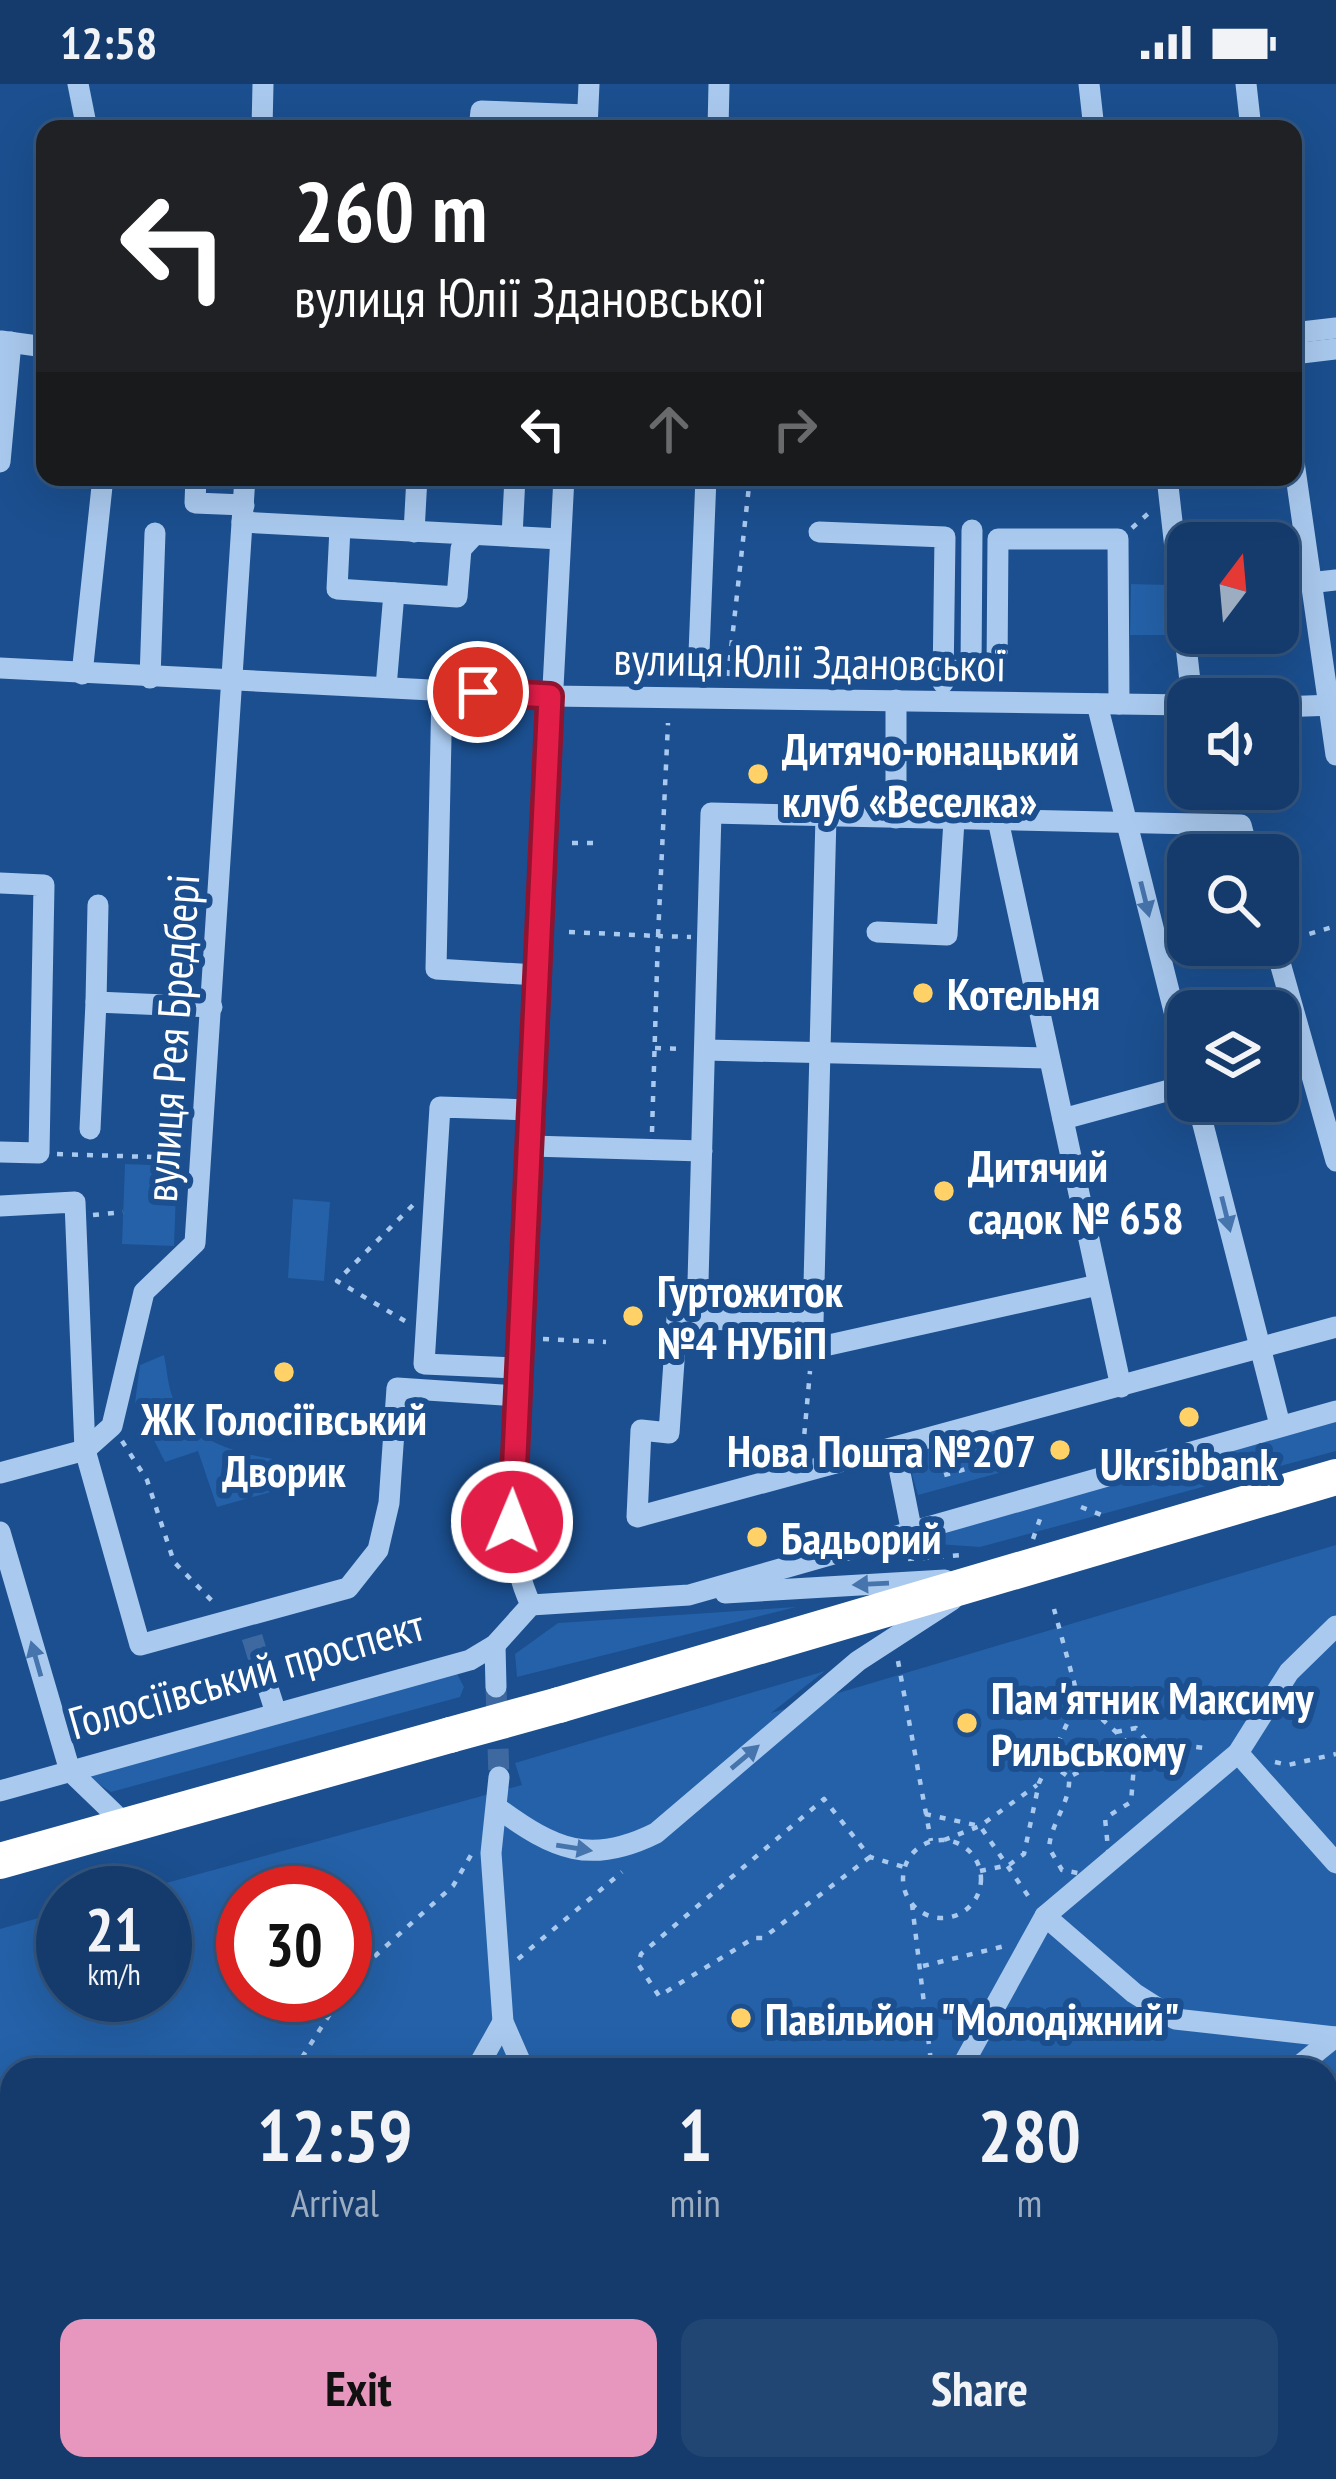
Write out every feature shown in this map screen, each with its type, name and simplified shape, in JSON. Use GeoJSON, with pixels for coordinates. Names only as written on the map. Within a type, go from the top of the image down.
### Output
{"type":"FeatureCollection","features":[{"type":"Feature","properties":{"kind":"highway"},"geometry":{"type":"LineString","coordinates":[[0,1861],[559,1706],[1336,1477]]}},
{"type":"Feature","properties":{"kind":"street"},"geometry":{"type":"LineString","coordinates":[[79,84],[85,120]]}},
{"type":"Feature","properties":{"kind":"street"},"geometry":{"type":"LineString","coordinates":[[262,84],[262,120]]}},
{"type":"Feature","properties":{"kind":"street"},"geometry":{"type":"LineString","coordinates":[[587,120],[589,84]]}},
{"type":"Feature","properties":{"kind":"street"},"geometry":{"type":"LineString","coordinates":[[718,120],[719,84]]}},
{"type":"Feature","properties":{"kind":"street"},"geometry":{"type":"LineString","coordinates":[[1089,84],[1093,120]]}},
{"type":"Feature","properties":{"kind":"street"},"geometry":{"type":"LineString","coordinates":[[1246,84],[1250,120]]}},
{"type":"Feature","properties":{"kind":"street"},"geometry":{"type":"LineString","coordinates":[[480,120],[481,111],[568,120]]}},
{"type":"Feature","properties":{"kind":"street"},"geometry":{"type":"LineString","coordinates":[[1302,333],[1336,328]]}},
{"type":"Feature","properties":{"kind":"street"},"geometry":{"type":"LineString","coordinates":[[0,462],[5,341],[36,346]]}},
{"type":"Feature","properties":{"kind":"street"},"geometry":{"type":"LineString","coordinates":[[1302,354],[1336,349]]}},
{"type":"Feature","properties":{"kind":"street"},"geometry":{"type":"LineString","coordinates":[[82,674],[102,486]]}},
{"type":"Feature","properties":{"kind":"street"},"geometry":{"type":"LineString","coordinates":[[195,486],[194,502],[340,529],[560,539]]}},
{"type":"Feature","properties":{"kind":"street","name":"вулиця Рея Бредбері"},"geometry":{"type":"LineString","coordinates":[[112,1426],[144,1292],[195,1243],[245,486]]}},
{"type":"Feature","properties":{"kind":"street"},"geometry":{"type":"LineString","coordinates":[[414,532],[417,486]]}},
{"type":"Feature","properties":{"kind":"street"},"geometry":{"type":"LineString","coordinates":[[512,536],[515,486]]}},
{"type":"Feature","properties":{"kind":"street"},"geometry":{"type":"LineString","coordinates":[[564,486],[517,1368],[516,1574],[531,1605],[988,1577]]}},
{"type":"Feature","properties":{"kind":"street"},"geometry":{"type":"LineString","coordinates":[[699,653],[706,486]]}},
{"type":"Feature","properties":{"kind":"street"},"geometry":{"type":"LineString","coordinates":[[1168,486],[1188,678]]}},
{"type":"Feature","properties":{"kind":"street"},"geometry":{"type":"LineString","coordinates":[[1302,486],[1328,583],[1336,755]]}},
{"type":"Feature","properties":{"kind":"street"},"geometry":{"type":"LineString","coordinates":[[340,529],[337,589],[458,597],[461,549],[474,535]]}},
{"type":"Feature","properties":{"kind":"street"},"geometry":{"type":"LineString","coordinates":[[970,671],[972,530]]}},
{"type":"Feature","properties":{"kind":"street"},"geometry":{"type":"LineString","coordinates":[[819,532],[945,537],[943,702]]}},
{"type":"Feature","properties":{"kind":"street"},"geometry":{"type":"LineString","coordinates":[[150,678],[155,533]]}},
{"type":"Feature","properties":{"kind":"street"},"geometry":{"type":"LineString","coordinates":[[944,670],[997,671],[998,539],[1118,539],[1108,704],[1126,823],[1168,990]]}},
{"type":"Feature","properties":{"kind":"street"},"geometry":{"type":"LineString","coordinates":[[386,688],[394,593]]}},
{"type":"Feature","properties":{"kind":"street","name":"вулиця Юлії Здановської"},"geometry":{"type":"LineString","coordinates":[[0,668],[550,696],[1167,703]]}},
{"type":"Feature","properties":{"kind":"street"},"geometry":{"type":"LineString","coordinates":[[442,691],[436,969],[537,975]]}},
{"type":"Feature","properties":{"kind":"street"},"geometry":{"type":"LineString","coordinates":[[896,700],[896,818]]}},
{"type":"Feature","properties":{"kind":"street"},"geometry":{"type":"LineString","coordinates":[[1299,706],[1331,705]]}},
{"type":"Feature","properties":{"kind":"street"},"geometry":{"type":"LineString","coordinates":[[698,1318],[711,813],[1241,826],[1243,834]]}},
{"type":"Feature","properties":{"kind":"street"},"geometry":{"type":"LineString","coordinates":[[826,816],[813,1323],[676,1318],[669,1433],[641,1430],[637,1517],[1336,1327]]}},
{"type":"Feature","properties":{"kind":"street"},"geometry":{"type":"LineString","coordinates":[[878,932],[947,935],[954,820]]}},
{"type":"Feature","properties":{"kind":"street"},"geometry":{"type":"LineString","coordinates":[[998,820],[1120,1388]]}},
{"type":"Feature","properties":{"kind":"street"},"geometry":{"type":"LineString","coordinates":[[0,884],[44,884],[39,1153],[0,1152]]}},
{"type":"Feature","properties":{"kind":"street"},"geometry":{"type":"LineString","coordinates":[[90,1129],[98,905]]}},
{"type":"Feature","properties":{"kind":"street"},"geometry":{"type":"LineString","coordinates":[[1282,966],[1336,1161]]}},
{"type":"Feature","properties":{"kind":"street"},"geometry":{"type":"LineString","coordinates":[[96,1001],[212,1006]]}},
{"type":"Feature","properties":{"kind":"street"},"geometry":{"type":"LineString","coordinates":[[705,1050],[1048,1058]]}},
{"type":"Feature","properties":{"kind":"street"},"geometry":{"type":"LineString","coordinates":[[1063,1120],[1167,1091]]}},
{"type":"Feature","properties":{"kind":"street"},"geometry":{"type":"LineString","coordinates":[[517,1368],[424,1364],[440,1107],[531,1110]]}},
{"type":"Feature","properties":{"kind":"street"},"geometry":{"type":"LineString","coordinates":[[1202,1122],[1280,1426]]}},
{"type":"Feature","properties":{"kind":"street"},"geometry":{"type":"LineString","coordinates":[[530,1145],[702,1151]]}},
{"type":"Feature","properties":{"kind":"street"},"geometry":{"type":"LineString","coordinates":[[0,1206],[75,1202],[86,1450],[140,1645],[244,1625],[347,1588],[378,1550],[389,1503],[397,1388],[516,1396]]}},
{"type":"Feature","properties":{"kind":"street"},"geometry":{"type":"LineString","coordinates":[[811,1349],[1098,1285]]}},
{"type":"Feature","properties":{"kind":"street"},"geometry":{"type":"LineString","coordinates":[[689,1595],[1336,1411]]}},
{"type":"Feature","properties":{"kind":"street"},"geometry":{"type":"LineString","coordinates":[[0,1473],[86,1450],[112,1426]]}},
{"type":"Feature","properties":{"kind":"street"},"geometry":{"type":"LineString","coordinates":[[895,1448],[912,1533]]}},
{"type":"Feature","properties":{"kind":"street"},"geometry":{"type":"LineString","coordinates":[[0,1532],[70,1771],[126,1825]]}},
{"type":"Feature","properties":{"kind":"street"},"geometry":{"type":"LineString","coordinates":[[499,1809],[545,1842],[598,1851],[628,1847],[656,1833],[858,1661],[988,1577]]}},
{"type":"Feature","properties":{"kind":"street","name":"Голосіївський проспект"},"geometry":{"type":"LineString","coordinates":[[0,1791],[470,1660],[495,1645],[531,1605]]}},
{"type":"Feature","properties":{"kind":"street"},"geometry":{"type":"LineString","coordinates":[[966,2058],[1045,1916],[1238,1754],[1288,1672],[1336,1626]]}},
{"type":"Feature","properties":{"kind":"street"},"geometry":{"type":"LineString","coordinates":[[495,1645],[496,1688]]}},
{"type":"Feature","properties":{"kind":"street"},"geometry":{"type":"LineString","coordinates":[[265,1679],[276,1713]]}},
{"type":"Feature","properties":{"kind":"street"},"geometry":{"type":"LineString","coordinates":[[1238,1754],[1336,1863]]}},
{"type":"Feature","properties":{"kind":"street"},"geometry":{"type":"LineString","coordinates":[[499,1777],[491,1853],[503,2022],[519,2058]]}},
{"type":"Feature","properties":{"kind":"street"},"geometry":{"type":"LineString","coordinates":[[1045,1916],[1134,1993],[1175,2019],[1335,2037]]}},
{"type":"Feature","properties":{"kind":"street"},"geometry":{"type":"LineString","coordinates":[[483,2058],[503,2022]]}},
{"type":"Feature","properties":{"kind":"street"},"geometry":{"type":"LineString","coordinates":[[1309,2058],[1335,2037]]}},
{"type":"Feature","properties":{"kind":"path"},"geometry":{"type":"LineString","coordinates":[[728,682],[749,486]]}},
{"type":"Feature","properties":{"kind":"path"},"geometry":{"type":"LineString","coordinates":[[1118,539],[1166,486]]}},
{"type":"Feature","properties":{"kind":"path"},"geometry":{"type":"LineString","coordinates":[[652,1150],[668,723]]}},
{"type":"Feature","properties":{"kind":"path"},"geometry":{"type":"LineString","coordinates":[[572,843],[595,843]]}},
{"type":"Feature","properties":{"kind":"path"},"geometry":{"type":"LineString","coordinates":[[1299,937],[1336,926]]}},
{"type":"Feature","properties":{"kind":"path"},"geometry":{"type":"LineString","coordinates":[[569,932],[708,937]]}},
{"type":"Feature","properties":{"kind":"path"},"geometry":{"type":"LineString","coordinates":[[655,1048],[705,1050]]}},
{"type":"Feature","properties":{"kind":"path"},"geometry":{"type":"LineString","coordinates":[[39,1153],[201,1158]]}},
{"type":"Feature","properties":{"kind":"path"},"geometry":{"type":"LineString","coordinates":[[426,1333],[337,1281],[435,1183]]}},
{"type":"Feature","properties":{"kind":"path"},"geometry":{"type":"LineString","coordinates":[[75,1216],[123,1212]]}},
{"type":"Feature","properties":{"kind":"path"},"geometry":{"type":"LineString","coordinates":[[543,1339],[606,1342]]}},
{"type":"Feature","properties":{"kind":"path"},"geometry":{"type":"LineString","coordinates":[[801,1473],[811,1349]]}},
{"type":"Feature","properties":{"kind":"path"},"geometry":{"type":"LineString","coordinates":[[302,1431],[304,1414]]}},
{"type":"Feature","properties":{"kind":"path"},"geometry":{"type":"LineString","coordinates":[[112,1426],[147,1480],[174,1562],[244,1625]]}},
{"type":"Feature","properties":{"kind":"path"},"geometry":{"type":"LineString","coordinates":[[938,1465],[941,1476],[966,1469],[964,1459]]}},
{"type":"Feature","properties":{"kind":"path"},"geometry":{"type":"LineString","coordinates":[[980,1871],[1009,1865],[1024,1854],[1039,1783],[1073,1712],[1075,1686],[1054,1609]]}},
{"type":"Feature","properties":{"kind":"path"},"geometry":{"type":"LineString","coordinates":[[898,1655],[932,1841]]}},
{"type":"Feature","properties":{"kind":"path"},"geometry":{"type":"LineString","coordinates":[[1070,1777],[1070,1792],[1055,1820],[1049,1848],[1062,1870],[1083,1874],[1109,1859],[1105,1818],[1131,1802],[1134,1765],[1130,1745],[1102,1719],[1073,1712]]}},
{"type":"Feature","properties":{"kind":"path"},"geometry":{"type":"LineString","coordinates":[[1116,1732],[1136,1729],[1148,1742]]}},
{"type":"Feature","properties":{"kind":"path"},"geometry":{"type":"LineString","coordinates":[[1070,1777],[1130,1745],[1148,1742],[1288,1765],[1336,1754]]}},
{"type":"Feature","properties":{"kind":"path"},"geometry":{"type":"LineString","coordinates":[[1049,1763],[1070,1777]]}},
{"type":"Feature","properties":{"kind":"path"},"geometry":{"type":"LineString","coordinates":[[931,2058],[923,1966],[912,1904],[905,1893],[904,1867],[910,1856],[932,1841],[980,1826],[1039,1783]]}},
{"type":"Feature","properties":{"kind":"path"},"geometry":{"type":"LineString","coordinates":[[870,1857],[763,1938],[754,1938],[659,1996],[638,1964],[640,1954],[824,1799],[870,1857],[904,1867]]}},
{"type":"Feature","properties":{"kind":"path"},"geometry":{"type":"LineString","coordinates":[[925,1814],[980,1826],[1045,1916]]}},
{"type":"Feature","properties":{"kind":"path"},"geometry":{"type":"LineString","coordinates":[[912,1904],[934,1917],[959,1914],[977,1896],[980,1871],[967,1850],[944,1840]]}},
{"type":"Feature","properties":{"kind":"path"},"geometry":{"type":"LineString","coordinates":[[372,1959],[453,1886],[476,1847]]}},
{"type":"Feature","properties":{"kind":"path"},"geometry":{"type":"LineString","coordinates":[[500,1974],[622,1872]]}},
{"type":"Feature","properties":{"kind":"path"},"geometry":{"type":"LineString","coordinates":[[923,1966],[1028,1941]]}},
{"type":"Feature","properties":{"kind":"path"},"geometry":{"type":"LineString","coordinates":[[302,2058],[325,2022]]}},
{"type":"Feature","properties":{"kind":"shaded area"},"geometry":{"type":"Polygon","coordinates":[[[1131,584],[1167,585],[1167,635],[1130,635],[1131,584]]]}},
{"type":"Feature","properties":{"kind":"shaded area"},"geometry":{"type":"Polygon","coordinates":[[[125,1164],[177,1166],[174,1246],[122,1244],[125,1164]]]}},
{"type":"Feature","properties":{"kind":"shaded area"},"geometry":{"type":"Polygon","coordinates":[[[293,1199],[330,1202],[324,1281],[288,1278],[293,1199]]]}},
{"type":"Feature","properties":{"kind":"shaded area"},"geometry":{"type":"Polygon","coordinates":[[[164,1355],[174,1401],[202,1435],[243,1453],[333,1465],[335,1474],[217,1507],[198,1451],[165,1462],[135,1403],[140,1365],[164,1355]]]}},
{"type":"Feature","properties":{"kind":"shaded area"},"geometry":{"type":"Polygon","coordinates":[[[1336,1422],[1336,1451],[980,1547],[937,1544],[935,1534],[1336,1422]]]}},
{"type":"Feature","properties":{"kind":"shaded area"},"geometry":{"type":"Polygon","coordinates":[[[994,1426],[1006,1471],[918,1495],[905,1450],[994,1426]]]}},
{"type":"Feature","properties":{"kind":"shaded area"},"geometry":{"type":"Polygon","coordinates":[[[1336,1545],[1336,2058],[0,2058],[0,1929],[36,1919],[36,2022],[192,2022],[192,1876],[216,1869],[216,2022],[372,2022],[372,1866],[228,1866],[522,1785],[515,1763],[825,1671],[771,1713],[1336,1545]]]}},
{"type":"Feature","properties":{"kind":"shaded area"},"geometry":{"type":"Polygon","coordinates":[[[796,1607],[517,1677],[515,1654],[558,1623],[796,1607]]]}},
{"type":"Feature","properties":{"kind":"shaded area"},"geometry":{"type":"Polygon","coordinates":[[[456,1672],[464,1687],[460,1697],[111,1792],[86,1776],[456,1672]]]}},
{"type":"Feature","properties":{"kind":"tunnel"},"geometry":{"type":"LineString","coordinates":[[252,1637],[265,1679]]}},
{"type":"Feature","properties":{"kind":"tunnel"},"geometry":{"type":"LineString","coordinates":[[496,1687],[499,1777]]}},
{"type":"Feature","properties":{"kind":"place","name":"Дитячо-юнацький клуб «Веселка»"},"geometry":{"type":"Point","coordinates":[758,774]}},
{"type":"Feature","properties":{"kind":"place","name":"Котельня"},"geometry":{"type":"Point","coordinates":[923,993]}},
{"type":"Feature","properties":{"kind":"place","name":"Дитячий садок № 658"},"geometry":{"type":"Point","coordinates":[944,1191]}},
{"type":"Feature","properties":{"kind":"place","name":"Гуртожиток №4 НУБіП"},"geometry":{"type":"Point","coordinates":[633,1316]}},
{"type":"Feature","properties":{"kind":"place","name":"ЖК Голосіївський Дворик"},"geometry":{"type":"Point","coordinates":[284,1372]}},
{"type":"Feature","properties":{"kind":"place","name":"Ukrsibbank"},"geometry":{"type":"Point","coordinates":[1189,1417]}},
{"type":"Feature","properties":{"kind":"place","name":"Нова Пошта №207"},"geometry":{"type":"Point","coordinates":[1060,1450]}},
{"type":"Feature","properties":{"kind":"place","name":"Бадьорий"},"geometry":{"type":"Point","coordinates":[757,1537]}},
{"type":"Feature","properties":{"kind":"place","name":"Пам'ятник Максиму Рильському"},"geometry":{"type":"Point","coordinates":[967,1723]}},
{"type":"Feature","properties":{"kind":"place","name":"Павільйон \"Молодіжний\""},"geometry":{"type":"Point","coordinates":[741,2018]}},
{"type":"Feature","properties":{"kind":"route"},"geometry":{"type":"LineString","coordinates":[[478,692],[550,696],[512,1522]]}}]}
